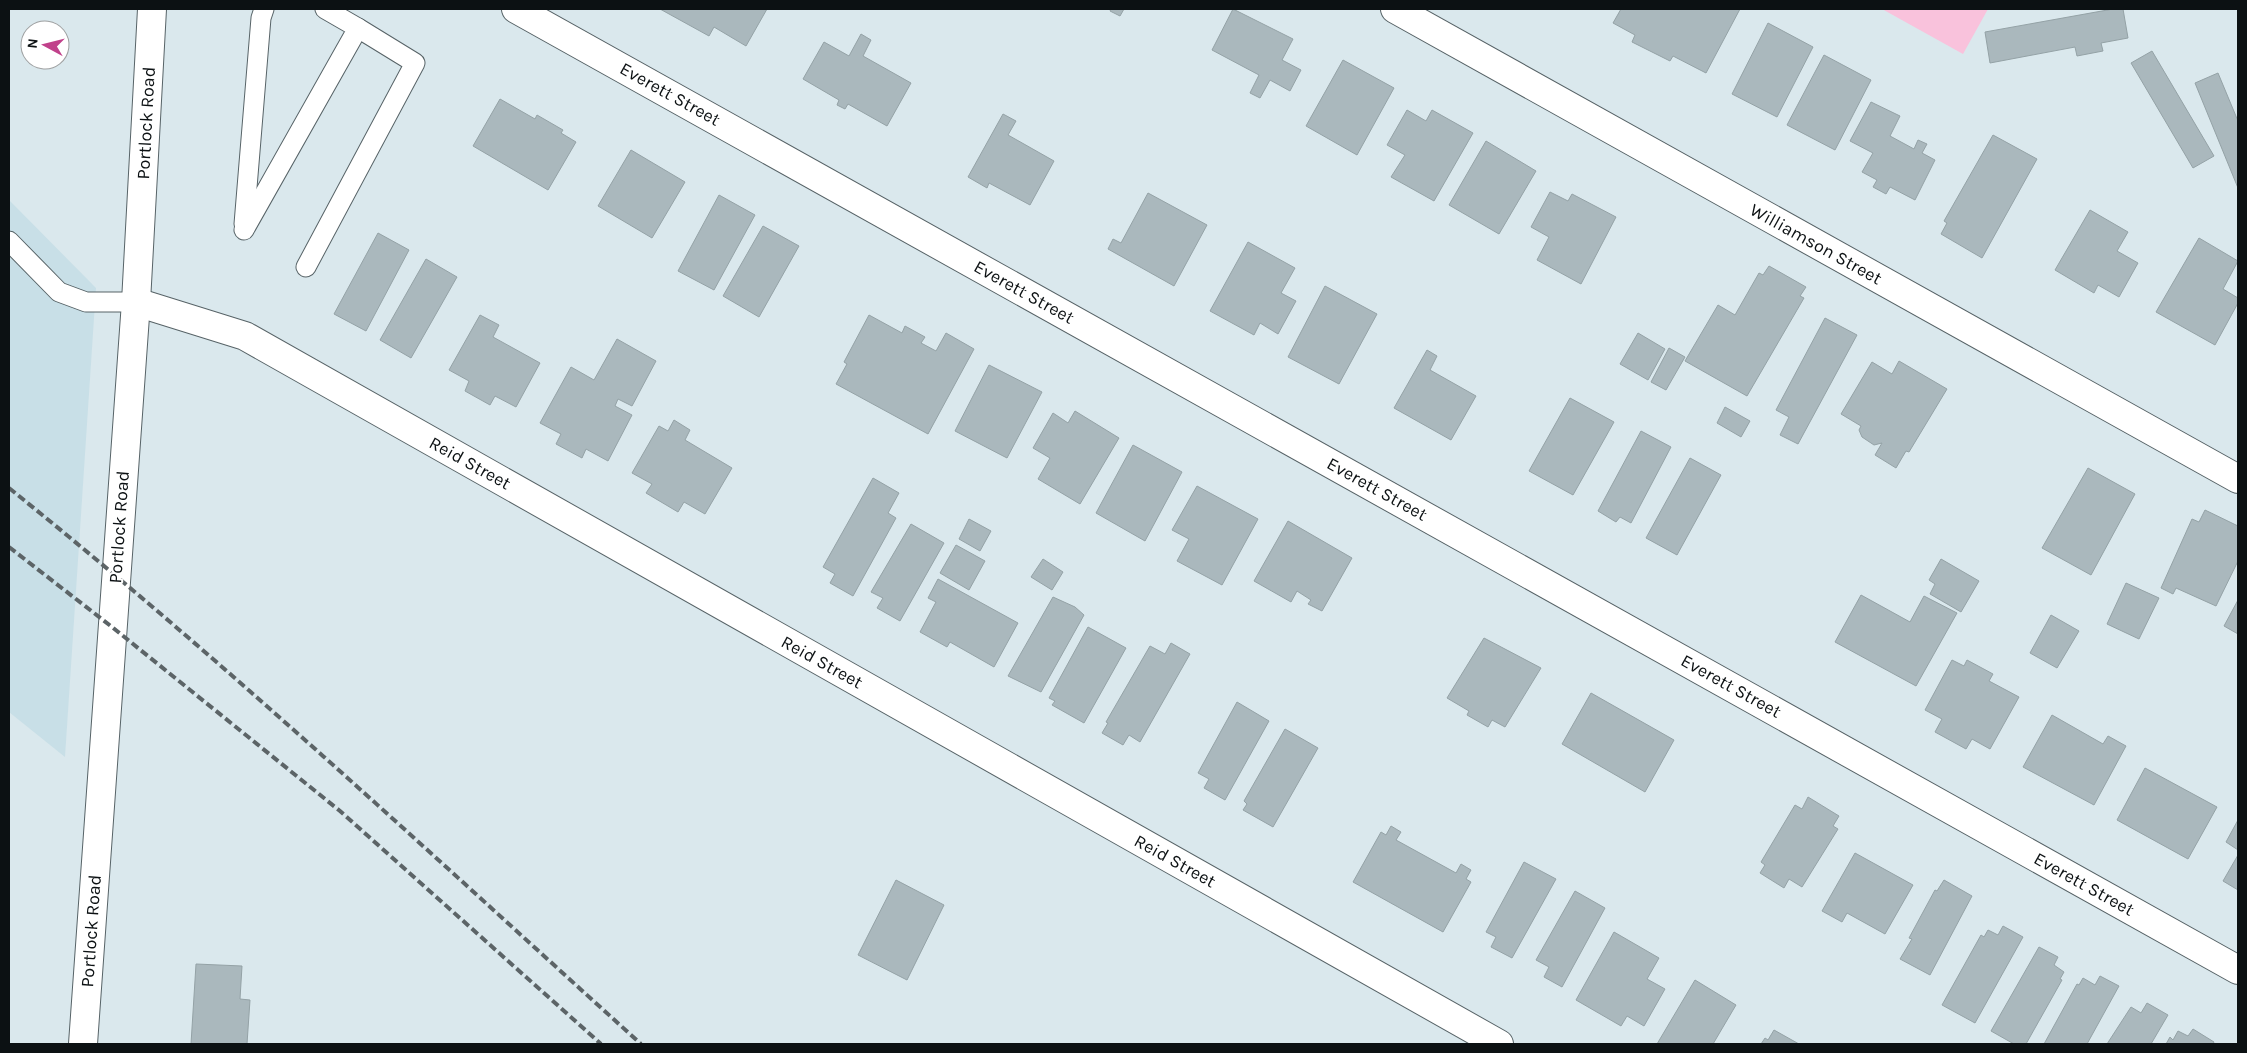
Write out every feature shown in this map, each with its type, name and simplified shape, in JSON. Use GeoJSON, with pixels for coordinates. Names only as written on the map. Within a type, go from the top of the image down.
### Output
{"type":"FeatureCollection","features":[{"type":"Feature","properties":{"kind":"street","name":"Portlock Road"},"geometry":{"type":"LineString","coordinates":[[83,1044],[136,302],[152,9]]}},
{"type":"Feature","properties":{"kind":"street","name":"Everett Street"},"geometry":{"type":"LineString","coordinates":[[516,9],[2238,970]]}},
{"type":"Feature","properties":{"kind":"street","name":"Williamson Street"},"geometry":{"type":"LineString","coordinates":[[1395,9],[2238,479]]}},
{"type":"Feature","properties":{"kind":"street","name":"Reid Street"},"geometry":{"type":"LineString","coordinates":[[136,302],[245,336],[1499,1044]]}},
{"type":"Feature","properties":{"kind":"lane"},"geometry":{"type":"LineString","coordinates":[[264,9],[260,18],[244,230],[358,28]]}},
{"type":"Feature","properties":{"kind":"lane"},"geometry":{"type":"LineString","coordinates":[[306,267],[415,64],[325,9]]}},
{"type":"Feature","properties":{"kind":"lane"},"geometry":{"type":"LineString","coordinates":[[9,241],[59,292],[86,302],[136,302]]}},
{"type":"Feature","properties":{"kind":"shaded area"},"geometry":{"type":"Polygon","coordinates":[[[1882,9],[1988,9],[1963,54],[1882,9]]]}},
{"type":"Feature","properties":{"kind":"shaded area"},"geometry":{"type":"Polygon","coordinates":[[[9,200],[96,288],[65,757],[9,712],[9,200]]]}},
{"type":"Feature","properties":{"kind":"building"},"geometry":{"type":"Polygon","coordinates":[[[660,9],[767,9],[746,46],[714,27],[709,36],[660,9]]]}},
{"type":"Feature","properties":{"kind":"building"},"geometry":{"type":"Polygon","coordinates":[[[1111,9],[1124,9],[1120,16],[1110,11],[1111,9]]]}},
{"type":"Feature","properties":{"kind":"building"},"geometry":{"type":"Polygon","coordinates":[[[1233,9],[1293,39],[1282,60],[1301,70],[1290,91],[1270,80],[1260,98],[1250,93],[1259,75],[1212,50],[1233,9]]]}},
{"type":"Feature","properties":{"kind":"building"},"geometry":{"type":"Polygon","coordinates":[[[1621,9],[1740,9],[1706,73],[1673,56],[1670,61],[1632,42],[1635,35],[1613,23],[1621,9]]]}},
{"type":"Feature","properties":{"kind":"building"},"geometry":{"type":"Polygon","coordinates":[[[2113,9],[2123,9],[2128,38],[2101,43],[2103,51],[2077,56],[2075,47],[1990,63],[1985,32],[2113,9]]]}},
{"type":"Feature","properties":{"kind":"building"},"geometry":{"type":"Polygon","coordinates":[[[1768,23],[1813,47],[1777,117],[1732,94],[1768,23]]]}},
{"type":"Feature","properties":{"kind":"building"},"geometry":{"type":"Polygon","coordinates":[[[861,34],[871,40],[863,56],[911,83],[887,126],[848,104],[845,109],[837,105],[839,100],[803,79],[824,42],[849,56],[861,34]]]}},
{"type":"Feature","properties":{"kind":"building"},"geometry":{"type":"Polygon","coordinates":[[[2152,51],[2214,156],[2193,168],[2131,63],[2152,51]]]}},
{"type":"Feature","properties":{"kind":"building"},"geometry":{"type":"Polygon","coordinates":[[[1824,55],[1871,80],[1835,150],[1787,125],[1824,55]]]}},
{"type":"Feature","properties":{"kind":"building"},"geometry":{"type":"Polygon","coordinates":[[[1343,60],[1394,88],[1357,155],[1306,126],[1343,60]]]}},
{"type":"Feature","properties":{"kind":"building"},"geometry":{"type":"Polygon","coordinates":[[[2218,73],[2238,121],[2238,188],[2195,83],[2218,73]]]}},
{"type":"Feature","properties":{"kind":"building"},"geometry":{"type":"Polygon","coordinates":[[[500,99],[535,119],[537,115],[563,130],[561,133],[576,142],[548,190],[473,146],[500,99]]]}},
{"type":"Feature","properties":{"kind":"building"},"geometry":{"type":"Polygon","coordinates":[[[1871,102],[1900,116],[1890,136],[1914,149],[1918,140],[1927,144],[1922,153],[1935,160],[1915,200],[1890,187],[1886,194],[1873,187],[1877,180],[1862,172],[1873,153],[1850,141],[1871,102]]]}},
{"type":"Feature","properties":{"kind":"building"},"geometry":{"type":"Polygon","coordinates":[[[1407,110],[1426,121],[1432,110],[1473,133],[1434,201],[1391,177],[1405,155],[1387,145],[1407,110]]]}},
{"type":"Feature","properties":{"kind":"building"},"geometry":{"type":"Polygon","coordinates":[[[1003,114],[1016,121],[1008,135],[1054,161],[1030,205],[989,183],[987,188],[968,177],[1003,114]]]}},
{"type":"Feature","properties":{"kind":"building"},"geometry":{"type":"Polygon","coordinates":[[[1993,135],[2037,159],[1982,258],[1941,234],[1947,223],[1944,221],[1993,135]]]}},
{"type":"Feature","properties":{"kind":"building"},"geometry":{"type":"Polygon","coordinates":[[[1486,141],[1536,171],[1499,234],[1449,205],[1486,141]]]}},
{"type":"Feature","properties":{"kind":"building"},"geometry":{"type":"Polygon","coordinates":[[[631,150],[685,182],[652,238],[598,206],[631,150]]]}},
{"type":"Feature","properties":{"kind":"building"},"geometry":{"type":"Polygon","coordinates":[[[1550,192],[1568,201],[1572,194],[1616,217],[1581,284],[1537,260],[1549,237],[1531,227],[1550,192]]]}},
{"type":"Feature","properties":{"kind":"building"},"geometry":{"type":"Polygon","coordinates":[[[1148,193],[1207,225],[1174,286],[1108,249],[1113,239],[1121,243],[1148,193]]]}},
{"type":"Feature","properties":{"kind":"building"},"geometry":{"type":"Polygon","coordinates":[[[719,195],[755,215],[714,290],[678,271],[719,195]]]}},
{"type":"Feature","properties":{"kind":"building"},"geometry":{"type":"Polygon","coordinates":[[[2090,210],[2128,232],[2117,251],[2138,263],[2119,297],[2098,285],[2094,293],[2055,270],[2090,210]]]}},
{"type":"Feature","properties":{"kind":"building"},"geometry":{"type":"Polygon","coordinates":[[[763,226],[799,246],[759,317],[723,296],[763,226]]]}},
{"type":"Feature","properties":{"kind":"building"},"geometry":{"type":"Polygon","coordinates":[[[378,233],[409,250],[366,331],[334,314],[378,233]]]}},
{"type":"Feature","properties":{"kind":"building"},"geometry":{"type":"Polygon","coordinates":[[[2199,238],[2238,261],[2223,289],[2238,298],[2238,303],[2215,345],[2156,312],[2199,238]]]}},
{"type":"Feature","properties":{"kind":"building"},"geometry":{"type":"Polygon","coordinates":[[[1248,242],[1295,268],[1281,293],[1296,301],[1278,334],[1260,323],[1254,335],[1210,311],[1248,242]]]}},
{"type":"Feature","properties":{"kind":"building"},"geometry":{"type":"Polygon","coordinates":[[[426,259],[457,277],[411,358],[380,340],[426,259]]]}},
{"type":"Feature","properties":{"kind":"building"},"geometry":{"type":"Polygon","coordinates":[[[1769,266],[1806,287],[1800,296],[1804,298],[1747,396],[1685,361],[1718,305],[1735,315],[1759,273],[1763,275],[1769,266]]]}},
{"type":"Feature","properties":{"kind":"building"},"geometry":{"type":"Polygon","coordinates":[[[1325,286],[1377,314],[1339,384],[1288,357],[1325,286]]]}},
{"type":"Feature","properties":{"kind":"building"},"geometry":{"type":"Polygon","coordinates":[[[480,315],[499,325],[493,337],[540,363],[516,407],[495,396],[490,405],[465,391],[469,381],[449,370],[480,315]]]}},
{"type":"Feature","properties":{"kind":"building"},"geometry":{"type":"Polygon","coordinates":[[[869,315],[902,333],[905,326],[925,337],[921,343],[936,351],[946,333],[974,349],[928,434],[836,384],[847,364],[844,362],[869,315]]]}},
{"type":"Feature","properties":{"kind":"building"},"geometry":{"type":"Polygon","coordinates":[[[1825,318],[1857,335],[1798,444],[1780,435],[1789,417],[1776,410],[1825,318]]]}},
{"type":"Feature","properties":{"kind":"building"},"geometry":{"type":"Polygon","coordinates":[[[1638,333],[1665,349],[1648,380],[1620,364],[1638,333]]]}},
{"type":"Feature","properties":{"kind":"building"},"geometry":{"type":"Polygon","coordinates":[[[617,339],[656,361],[632,406],[618,399],[615,406],[632,415],[608,461],[586,449],[582,458],[556,444],[561,434],[540,423],[571,367],[594,380],[617,339]]]}},
{"type":"Feature","properties":{"kind":"building"},"geometry":{"type":"Polygon","coordinates":[[[1669,348],[1685,357],[1666,390],[1651,382],[1669,348]]]}},
{"type":"Feature","properties":{"kind":"building"},"geometry":{"type":"Polygon","coordinates":[[[1427,350],[1437,356],[1430,370],[1476,396],[1451,440],[1394,408],[1427,350]]]}},
{"type":"Feature","properties":{"kind":"building"},"geometry":{"type":"Polygon","coordinates":[[[1899,361],[1947,389],[1909,452],[1906,451],[1896,468],[1875,455],[1882,443],[1874,445],[1862,437],[1859,430],[1861,426],[1841,414],[1872,362],[1892,374],[1899,361]]]}},
{"type":"Feature","properties":{"kind":"building"},"geometry":{"type":"Polygon","coordinates":[[[989,365],[1042,392],[1007,458],[955,431],[989,365]]]}},
{"type":"Feature","properties":{"kind":"building"},"geometry":{"type":"Polygon","coordinates":[[[1570,398],[1614,422],[1573,495],[1529,471],[1570,398]]]}},
{"type":"Feature","properties":{"kind":"building"},"geometry":{"type":"Polygon","coordinates":[[[1725,407],[1750,421],[1741,437],[1717,423],[1725,407]]]}},
{"type":"Feature","properties":{"kind":"building"},"geometry":{"type":"Polygon","coordinates":[[[1075,411],[1119,438],[1080,504],[1038,479],[1050,458],[1033,448],[1053,413],[1068,423],[1075,411]]]}},
{"type":"Feature","properties":{"kind":"building"},"geometry":{"type":"Polygon","coordinates":[[[674,420],[690,430],[685,440],[732,468],[705,514],[684,502],[678,512],[646,493],[652,484],[632,473],[659,426],[668,431],[674,420]]]}},
{"type":"Feature","properties":{"kind":"building"},"geometry":{"type":"Polygon","coordinates":[[[1641,431],[1671,447],[1631,523],[1620,517],[1616,522],[1598,511],[1641,431]]]}},
{"type":"Feature","properties":{"kind":"building"},"geometry":{"type":"Polygon","coordinates":[[[1133,445],[1182,472],[1145,541],[1096,513],[1133,445]]]}},
{"type":"Feature","properties":{"kind":"building"},"geometry":{"type":"Polygon","coordinates":[[[1690,458],[1721,475],[1677,555],[1646,538],[1690,458]]]}},
{"type":"Feature","properties":{"kind":"building"},"geometry":{"type":"Polygon","coordinates":[[[2088,468],[2135,494],[2091,575],[2042,548],[2088,468]]]}},
{"type":"Feature","properties":{"kind":"building"},"geometry":{"type":"Polygon","coordinates":[[[873,478],[899,493],[888,513],[896,518],[853,596],[830,583],[835,574],[823,567],[873,478]]]}},
{"type":"Feature","properties":{"kind":"building"},"geometry":{"type":"Polygon","coordinates":[[[1197,486],[1258,519],[1222,585],[1177,561],[1189,539],[1172,530],[1197,486]]]}},
{"type":"Feature","properties":{"kind":"building"},"geometry":{"type":"Polygon","coordinates":[[[2205,510],[2238,526],[2238,561],[2216,606],[2176,588],[2173,594],[2161,588],[2192,519],[2199,522],[2205,510]]]}},
{"type":"Feature","properties":{"kind":"building"},"geometry":{"type":"Polygon","coordinates":[[[969,519],[991,531],[980,551],[959,539],[969,519]]]}},
{"type":"Feature","properties":{"kind":"building"},"geometry":{"type":"Polygon","coordinates":[[[1288,521],[1352,558],[1322,611],[1308,604],[1311,600],[1297,591],[1291,602],[1254,581],[1288,521]]]}},
{"type":"Feature","properties":{"kind":"building"},"geometry":{"type":"Polygon","coordinates":[[[911,524],[944,543],[900,621],[877,608],[883,598],[871,592],[911,524]]]}},
{"type":"Feature","properties":{"kind":"building"},"geometry":{"type":"Polygon","coordinates":[[[956,545],[985,561],[969,590],[940,573],[956,545]]]}},
{"type":"Feature","properties":{"kind":"building"},"geometry":{"type":"Polygon","coordinates":[[[1043,559],[1063,572],[1052,590],[1031,577],[1043,559]]]}},
{"type":"Feature","properties":{"kind":"building"},"geometry":{"type":"Polygon","coordinates":[[[1941,559],[1979,581],[1961,612],[1930,594],[1935,584],[1929,580],[1941,559]]]}},
{"type":"Feature","properties":{"kind":"building"},"geometry":{"type":"Polygon","coordinates":[[[938,579],[1018,623],[994,667],[950,642],[947,647],[920,632],[936,602],[928,598],[938,579]]]}},
{"type":"Feature","properties":{"kind":"building"},"geometry":{"type":"Polygon","coordinates":[[[2126,583],[2159,598],[2139,639],[2107,624],[2126,583]]]}},
{"type":"Feature","properties":{"kind":"building"},"geometry":{"type":"Polygon","coordinates":[[[1861,595],[1910,622],[1924,596],[1957,613],[1916,686],[1835,642],[1861,595]]]}},
{"type":"Feature","properties":{"kind":"building"},"geometry":{"type":"Polygon","coordinates":[[[1053,597],[1075,607],[1084,615],[1041,692],[1008,676],[1053,597]]]}},
{"type":"Feature","properties":{"kind":"building"},"geometry":{"type":"Polygon","coordinates":[[[2238,600],[2238,634],[2224,626],[2238,600]]]}},
{"type":"Feature","properties":{"kind":"building"},"geometry":{"type":"Polygon","coordinates":[[[2051,615],[2079,631],[2057,668],[2030,653],[2051,615]]]}},
{"type":"Feature","properties":{"kind":"building"},"geometry":{"type":"Polygon","coordinates":[[[1088,627],[1126,648],[1084,723],[1052,705],[1055,701],[1049,698],[1088,627]]]}},
{"type":"Feature","properties":{"kind":"building"},"geometry":{"type":"Polygon","coordinates":[[[1484,638],[1541,668],[1505,727],[1492,720],[1488,727],[1467,715],[1469,711],[1447,698],[1484,638]]]}},
{"type":"Feature","properties":{"kind":"building"},"geometry":{"type":"Polygon","coordinates":[[[1171,643],[1190,654],[1140,742],[1129,735],[1123,745],[1102,733],[1108,723],[1106,722],[1150,646],[1165,654],[1171,643]]]}},
{"type":"Feature","properties":{"kind":"building"},"geometry":{"type":"Polygon","coordinates":[[[1952,660],[1964,666],[1967,660],[1993,674],[1989,681],[2019,697],[1990,749],[1972,739],[1966,749],[1935,732],[1942,719],[1925,710],[1952,660]]]}},
{"type":"Feature","properties":{"kind":"building"},"geometry":{"type":"Polygon","coordinates":[[[1591,693],[1674,740],[1645,792],[1562,744],[1591,693]]]}},
{"type":"Feature","properties":{"kind":"building"},"geometry":{"type":"Polygon","coordinates":[[[1237,702],[1269,721],[1225,800],[1204,788],[1209,779],[1198,773],[1237,702]]]}},
{"type":"Feature","properties":{"kind":"building"},"geometry":{"type":"Polygon","coordinates":[[[2052,715],[2103,744],[2108,736],[2126,746],[2094,805],[2023,767],[2052,715]]]}},
{"type":"Feature","properties":{"kind":"building"},"geometry":{"type":"Polygon","coordinates":[[[1285,729],[1318,748],[1273,827],[1243,810],[1247,804],[1244,801],[1285,729]]]}},
{"type":"Feature","properties":{"kind":"building"},"geometry":{"type":"Polygon","coordinates":[[[2145,768],[2217,807],[2188,859],[2117,820],[2145,768]]]}},
{"type":"Feature","properties":{"kind":"building"},"geometry":{"type":"Polygon","coordinates":[[[1808,797],[1839,816],[1833,826],[1838,829],[1802,887],[1789,879],[1784,888],[1760,873],[1765,865],[1761,862],[1795,805],[1802,809],[1808,797]]]}},
{"type":"Feature","properties":{"kind":"building"},"geometry":{"type":"Polygon","coordinates":[[[2238,820],[2238,850],[2226,842],[2238,820]]]}},
{"type":"Feature","properties":{"kind":"building"},"geometry":{"type":"Polygon","coordinates":[[[1391,826],[1401,832],[1396,840],[1456,873],[1461,864],[1471,870],[1466,879],[1471,882],[1443,932],[1353,882],[1381,832],[1386,835],[1391,826]]]}},
{"type":"Feature","properties":{"kind":"building"},"geometry":{"type":"Polygon","coordinates":[[[1855,853],[1913,885],[1885,934],[1847,913],[1842,922],[1822,911],[1855,853]]]}},
{"type":"Feature","properties":{"kind":"building"},"geometry":{"type":"Polygon","coordinates":[[[2238,855],[2238,890],[2223,881],[2238,855]]]}},
{"type":"Feature","properties":{"kind":"building"},"geometry":{"type":"Polygon","coordinates":[[[1524,862],[1556,879],[1512,958],[1491,947],[1496,937],[1486,932],[1524,862]]]}},
{"type":"Feature","properties":{"kind":"building"},"geometry":{"type":"Polygon","coordinates":[[[896,880],[944,905],[907,980],[858,955],[896,880]]]}},
{"type":"Feature","properties":{"kind":"building"},"geometry":{"type":"Polygon","coordinates":[[[1944,880],[1972,896],[1930,975],[1900,959],[1912,939],[1909,938],[1935,890],[1937,891],[1944,880]]]}},
{"type":"Feature","properties":{"kind":"building"},"geometry":{"type":"Polygon","coordinates":[[[1575,891],[1605,908],[1562,987],[1544,977],[1549,967],[1536,960],[1575,891]]]}},
{"type":"Feature","properties":{"kind":"building"},"geometry":{"type":"Polygon","coordinates":[[[2003,926],[2023,937],[1975,1023],[1942,1005],[1981,935],[1984,937],[1988,930],[1998,935],[2003,926]]]}},
{"type":"Feature","properties":{"kind":"building"},"geometry":{"type":"Polygon","coordinates":[[[1614,932],[1659,958],[1647,979],[1665,989],[1644,1026],[1627,1016],[1621,1026],[1576,1000],[1614,932]]]}},
{"type":"Feature","properties":{"kind":"building"},"geometry":{"type":"Polygon","coordinates":[[[2039,947],[2058,957],[2054,965],[2064,972],[2060,979],[2062,980],[2026,1044],[2014,1044],[1991,1031],[2039,947]]]}},
{"type":"Feature","properties":{"kind":"building"},"geometry":{"type":"Polygon","coordinates":[[[196,964],[242,966],[240,999],[250,1000],[247,1044],[191,1044],[196,964]]]}},
{"type":"Feature","properties":{"kind":"building"},"geometry":{"type":"Polygon","coordinates":[[[2100,976],[2119,986],[2087,1044],[2044,1044],[2077,984],[2079,985],[2083,978],[2095,985],[2100,976]]]}},
{"type":"Feature","properties":{"kind":"building"},"geometry":{"type":"Polygon","coordinates":[[[1695,980],[1736,1005],[1713,1044],[1657,1044],[1695,980]]]}},
{"type":"Feature","properties":{"kind":"building"},"geometry":{"type":"Polygon","coordinates":[[[2147,1003],[2168,1015],[2151,1044],[2107,1044],[2131,1007],[2141,1013],[2147,1003]]]}},
{"type":"Feature","properties":{"kind":"building"},"geometry":{"type":"Polygon","coordinates":[[[2193,1029],[2214,1042],[2213,1044],[2166,1044],[2170,1037],[2173,1040],[2178,1031],[2188,1036],[2193,1029]]]}},
{"type":"Feature","properties":{"kind":"building"},"geometry":{"type":"Polygon","coordinates":[[[1774,1030],[1799,1044],[1761,1044],[1765,1038],[1768,1040],[1774,1030]]]}},
{"type":"Feature","properties":{"kind":"railway"},"geometry":{"type":"LineString","coordinates":[[9,488],[171,623],[329,761],[641,1044]]}},
{"type":"Feature","properties":{"kind":"railway"},"geometry":{"type":"LineString","coordinates":[[9,547],[112,627],[340,811],[601,1044]]}}]}
